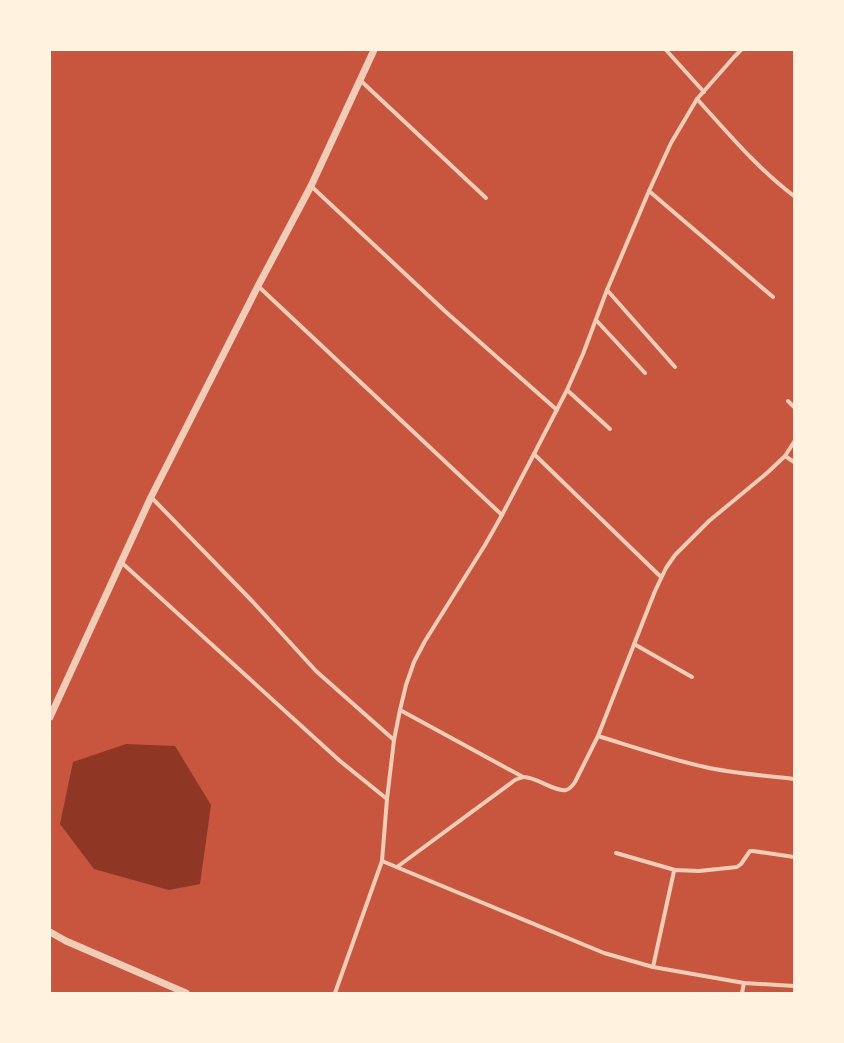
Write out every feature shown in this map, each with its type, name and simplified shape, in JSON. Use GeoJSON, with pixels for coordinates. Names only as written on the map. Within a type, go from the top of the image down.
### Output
{"type":"FeatureCollection","features":[{"type":"Feature","properties":{"kind":"street"},"geometry":{"type":"LineString","coordinates":[[50,717],[151,497],[258,286],[311,186],[374,50]]}},
{"type":"Feature","properties":{"kind":"street"},"geometry":{"type":"LineString","coordinates":[[673,50],[667,52],[704,92]]}},
{"type":"Feature","properties":{"kind":"street"},"geometry":{"type":"LineString","coordinates":[[335,993],[382,861],[394,740],[406,685],[414,662],[425,641],[502,515],[567,390],[583,354],[606,290],[671,143],[697,99],[741,50]]}},
{"type":"Feature","properties":{"kind":"street"},"geometry":{"type":"LineString","coordinates":[[360,80],[486,198]]}},
{"type":"Feature","properties":{"kind":"street"},"geometry":{"type":"LineString","coordinates":[[697,99],[743,150],[780,185],[794,196]]}},
{"type":"Feature","properties":{"kind":"street"},"geometry":{"type":"LineString","coordinates":[[311,186],[447,313],[557,410]]}},
{"type":"Feature","properties":{"kind":"street"},"geometry":{"type":"LineString","coordinates":[[649,191],[772,297]]}},
{"type":"Feature","properties":{"kind":"street"},"geometry":{"type":"LineString","coordinates":[[258,286],[502,515]]}},
{"type":"Feature","properties":{"kind":"street"},"geometry":{"type":"LineString","coordinates":[[606,290],[675,367]]}},
{"type":"Feature","properties":{"kind":"street"},"geometry":{"type":"LineString","coordinates":[[596,320],[645,373]]}},
{"type":"Feature","properties":{"kind":"street"},"geometry":{"type":"LineString","coordinates":[[567,390],[610,429]]}},
{"type":"Feature","properties":{"kind":"street"},"geometry":{"type":"LineString","coordinates":[[788,401],[794,407]]}},
{"type":"Feature","properties":{"kind":"street"},"geometry":{"type":"LineString","coordinates":[[400,710],[523,777],[560,790],[566,790],[575,782],[598,736],[661,577],[666,568],[675,555],[709,520],[767,473],[785,456],[794,442]]}},
{"type":"Feature","properties":{"kind":"street"},"geometry":{"type":"LineString","coordinates":[[534,454],[661,577]]}},
{"type":"Feature","properties":{"kind":"street"},"geometry":{"type":"LineString","coordinates":[[785,456],[794,462]]}},
{"type":"Feature","properties":{"kind":"street"},"geometry":{"type":"LineString","coordinates":[[151,497],[316,670],[394,740]]}},
{"type":"Feature","properties":{"kind":"street"},"geometry":{"type":"LineString","coordinates":[[121,561],[340,761],[387,799]]}},
{"type":"Feature","properties":{"kind":"street"},"geometry":{"type":"LineString","coordinates":[[634,644],[692,677]]}},
{"type":"Feature","properties":{"kind":"street"},"geometry":{"type":"LineString","coordinates":[[598,736],[682,762],[745,774],[794,779]]}},
{"type":"Feature","properties":{"kind":"street"},"geometry":{"type":"LineString","coordinates":[[397,867],[508,785],[523,777]]}},
{"type":"Feature","properties":{"kind":"street"},"geometry":{"type":"LineString","coordinates":[[616,853],[675,870],[699,871],[737,867],[741,864],[750,851],[794,857]]}},
{"type":"Feature","properties":{"kind":"street"},"geometry":{"type":"LineString","coordinates":[[382,861],[604,953],[653,967],[744,983],[794,986]]}},
{"type":"Feature","properties":{"kind":"street"},"geometry":{"type":"LineString","coordinates":[[653,967],[675,870]]}},
{"type":"Feature","properties":{"kind":"street"},"geometry":{"type":"LineString","coordinates":[[50,932],[66,941],[186,993]]}},
{"type":"Feature","properties":{"kind":"street"},"geometry":{"type":"LineString","coordinates":[[742,993],[744,983]]}},
{"type":"Feature","properties":{"kind":"shaded area"},"geometry":{"type":"Polygon","coordinates":[[[126,744],[175,746],[211,805],[200,884],[169,890],[94,869],[60,824],[73,762],[126,744]]]}}]}
